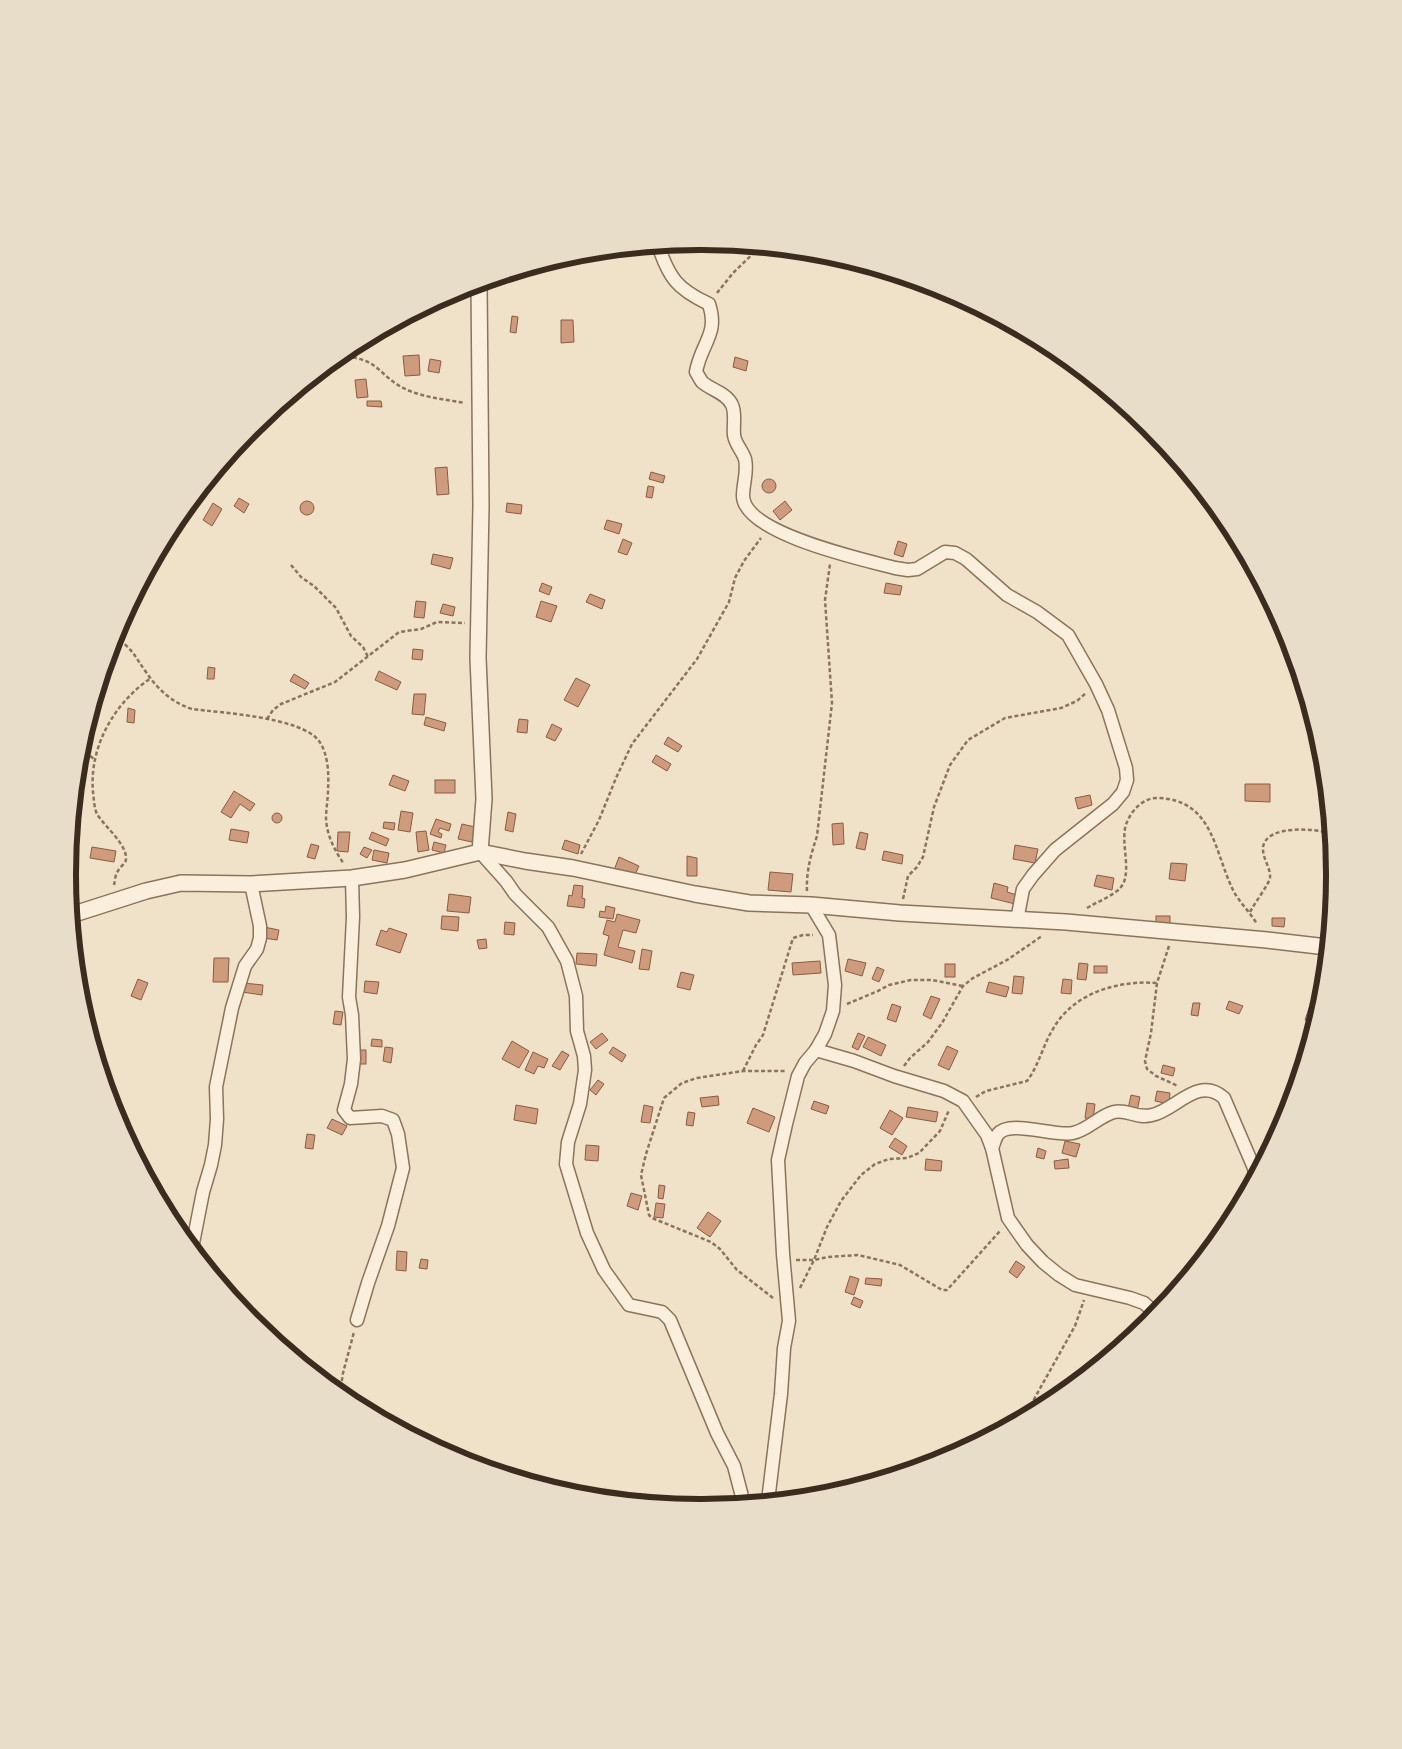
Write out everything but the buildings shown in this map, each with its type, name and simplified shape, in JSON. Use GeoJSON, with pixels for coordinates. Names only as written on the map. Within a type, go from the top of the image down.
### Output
{"type":"FeatureCollection","features":[{"type":"Feature","properties":{"kind":"street"},"geometry":{"type":"LineString","coordinates":[[661,251],[671,276],[683,289],[709,304],[712,315],[712,330],[698,361],[696,372],[702,381],[732,403],[735,440],[744,457],[747,469],[743,498],[746,507],[752,514],[770,526],[831,552],[908,570],[917,569],[945,552],[955,553],[971,563],[1007,595],[1036,612],[1068,635],[1096,684],[1108,710],[1126,768],[1127,780],[1123,792],[1113,804],[1055,850],[1033,875],[1023,890],[1017,920]]}},
{"type":"Feature","properties":{"kind":"street"},"geometry":{"type":"LineString","coordinates":[[478,291],[481,506],[478,658],[484,799],[480,852]]}},
{"type":"Feature","properties":{"kind":"street"},"geometry":{"type":"LineString","coordinates":[[480,852],[515,894],[548,928],[567,961],[572,978],[576,996],[577,1030],[584,1056],[584,1070],[580,1104],[568,1142],[566,1164],[587,1233],[604,1270],[629,1305],[662,1312],[670,1320],[717,1433],[734,1466],[743,1498]]}},
{"type":"Feature","properties":{"kind":"street"},"geometry":{"type":"LineString","coordinates":[[78,913],[146,891],[181,883],[250,884],[352,878],[404,870],[480,852],[573,868],[749,903],[811,905],[900,913],[1066,922],[1321,946]]}},
{"type":"Feature","properties":{"kind":"street"},"geometry":{"type":"LineString","coordinates":[[352,878],[353,917],[349,997],[352,1014],[354,1059],[351,1084],[344,1110],[350,1118],[382,1116],[393,1120],[398,1134],[403,1168],[388,1226],[357,1320]]}},
{"type":"Feature","properties":{"kind":"street"},"geometry":{"type":"LineString","coordinates":[[194,1239],[215,1145],[217,1119],[216,1087],[228,1024],[242,973],[257,948],[260,938],[260,926],[250,884]]}},
{"type":"Feature","properties":{"kind":"street"},"geometry":{"type":"LineString","coordinates":[[769,1495],[781,1394],[784,1348],[789,1321],[778,1160],[798,1076],[825,1034],[833,1011],[835,985],[829,935],[811,905]]}},
{"type":"Feature","properties":{"kind":"street"},"geometry":{"type":"LineString","coordinates":[[816,1050],[952,1094],[963,1101],[987,1135],[992,1148],[1009,1221],[1026,1245],[1043,1262],[1075,1285],[1130,1298],[1144,1303],[1150,1308]]}},
{"type":"Feature","properties":{"kind":"street"},"geometry":{"type":"LineString","coordinates":[[992,1148],[998,1134],[1003,1130],[1021,1128],[1052,1133],[1072,1133],[1084,1129],[1113,1112],[1125,1112],[1138,1117],[1153,1115],[1168,1109],[1188,1095],[1210,1090],[1218,1092],[1224,1098],[1253,1166]]}},
{"type":"Feature","properties":{"kind":"path"},"geometry":{"type":"LineString","coordinates":[[709,304],[733,273],[755,252]]}},
{"type":"Feature","properties":{"kind":"path"},"geometry":{"type":"LineString","coordinates":[[350,358],[360,359],[370,364],[398,386],[414,392],[479,404]]}},
{"type":"Feature","properties":{"kind":"path"},"geometry":{"type":"LineString","coordinates":[[573,868],[599,820],[632,744],[697,659],[729,602],[735,578],[744,560],[770,526]]}},
{"type":"Feature","properties":{"kind":"path"},"geometry":{"type":"LineString","coordinates":[[811,905],[807,890],[807,878],[816,836],[832,702],[825,600],[831,552]]}},
{"type":"Feature","properties":{"kind":"path"},"geometry":{"type":"LineString","coordinates":[[291,565],[336,608],[351,636],[363,647],[368,657]]}},
{"type":"Feature","properties":{"kind":"path"},"geometry":{"type":"LineString","coordinates":[[267,719],[281,704],[334,682],[399,632],[421,629],[437,622],[469,623],[480,621]]}},
{"type":"Feature","properties":{"kind":"path"},"geometry":{"type":"LineString","coordinates":[[121,642],[131,649],[151,678],[174,702],[182,706],[267,719],[300,728],[313,735],[323,748],[327,768],[326,820],[329,834],[334,850],[352,878]]}},
{"type":"Feature","properties":{"kind":"path"},"geometry":{"type":"LineString","coordinates":[[113,902],[116,875],[118,869],[125,864],[126,856],[114,835],[97,814],[92,782],[94,759],[101,739],[111,720],[131,693],[151,678]]}},
{"type":"Feature","properties":{"kind":"path"},"geometry":{"type":"LineString","coordinates":[[900,913],[908,876],[923,857],[934,807],[940,790],[950,765],[968,740],[1005,718],[1061,708],[1077,700],[1096,684]]}},
{"type":"Feature","properties":{"kind":"path"},"geometry":{"type":"LineString","coordinates":[[88,754],[94,759]]}},
{"type":"Feature","properties":{"kind":"path"},"geometry":{"type":"LineString","coordinates":[[1066,922],[1118,891],[1124,883],[1126,874],[1124,834],[1127,822],[1134,810],[1142,802],[1152,798],[1165,798],[1192,807],[1202,817],[1221,857],[1233,891],[1250,912],[1266,940]]}},
{"type":"Feature","properties":{"kind":"path"},"geometry":{"type":"LineString","coordinates":[[1250,912],[1269,880],[1270,873],[1263,846],[1267,840],[1277,834],[1292,830],[1317,830],[1324,832]]}},
{"type":"Feature","properties":{"kind":"path"},"geometry":{"type":"LineString","coordinates":[[1171,932],[1168,952],[1157,983],[1145,1061],[1147,1069],[1156,1076],[1180,1087],[1188,1095]]}},
{"type":"Feature","properties":{"kind":"path"},"geometry":{"type":"LineString","coordinates":[[894,1076],[928,1042],[942,1023],[963,986],[973,978],[1007,960],[1045,934]]}},
{"type":"Feature","properties":{"kind":"path"},"geometry":{"type":"LineString","coordinates":[[743,1071],[766,1028],[793,938],[803,935],[829,935]]}},
{"type":"Feature","properties":{"kind":"path"},"geometry":{"type":"LineString","coordinates":[[833,1011],[889,985],[911,980],[932,980],[963,986]]}},
{"type":"Feature","properties":{"kind":"path"},"geometry":{"type":"LineString","coordinates":[[963,1101],[976,1097],[986,1091],[1027,1081],[1053,1029],[1065,1011],[1086,995],[1139,982],[1157,983]]}},
{"type":"Feature","properties":{"kind":"path"},"geometry":{"type":"LineString","coordinates":[[798,1076],[791,1072],[743,1071],[697,1078],[682,1083],[664,1098],[641,1175],[649,1215],[652,1218],[712,1242],[737,1270],[788,1308],[800,1289],[840,1201],[861,1175],[875,1164],[888,1159],[906,1158],[919,1153],[940,1131],[948,1114],[952,1094]]}},
{"type":"Feature","properties":{"kind":"path"},"geometry":{"type":"LineString","coordinates":[[783,1254],[795,1260],[814,1260],[858,1255],[886,1261],[910,1270],[942,1290],[947,1290],[1009,1221]]}},
{"type":"Feature","properties":{"kind":"path"},"geometry":{"type":"LineString","coordinates":[[1031,1405],[1075,1326],[1088,1289]]}},
{"type":"Feature","properties":{"kind":"path"},"geometry":{"type":"LineString","coordinates":[[341,1385],[357,1320]]}},
{"type":"Feature","properties":{"kind":"path"},"geometry":{"type":"LineString","coordinates":[[728,1498],[740,1487]]}}]}
